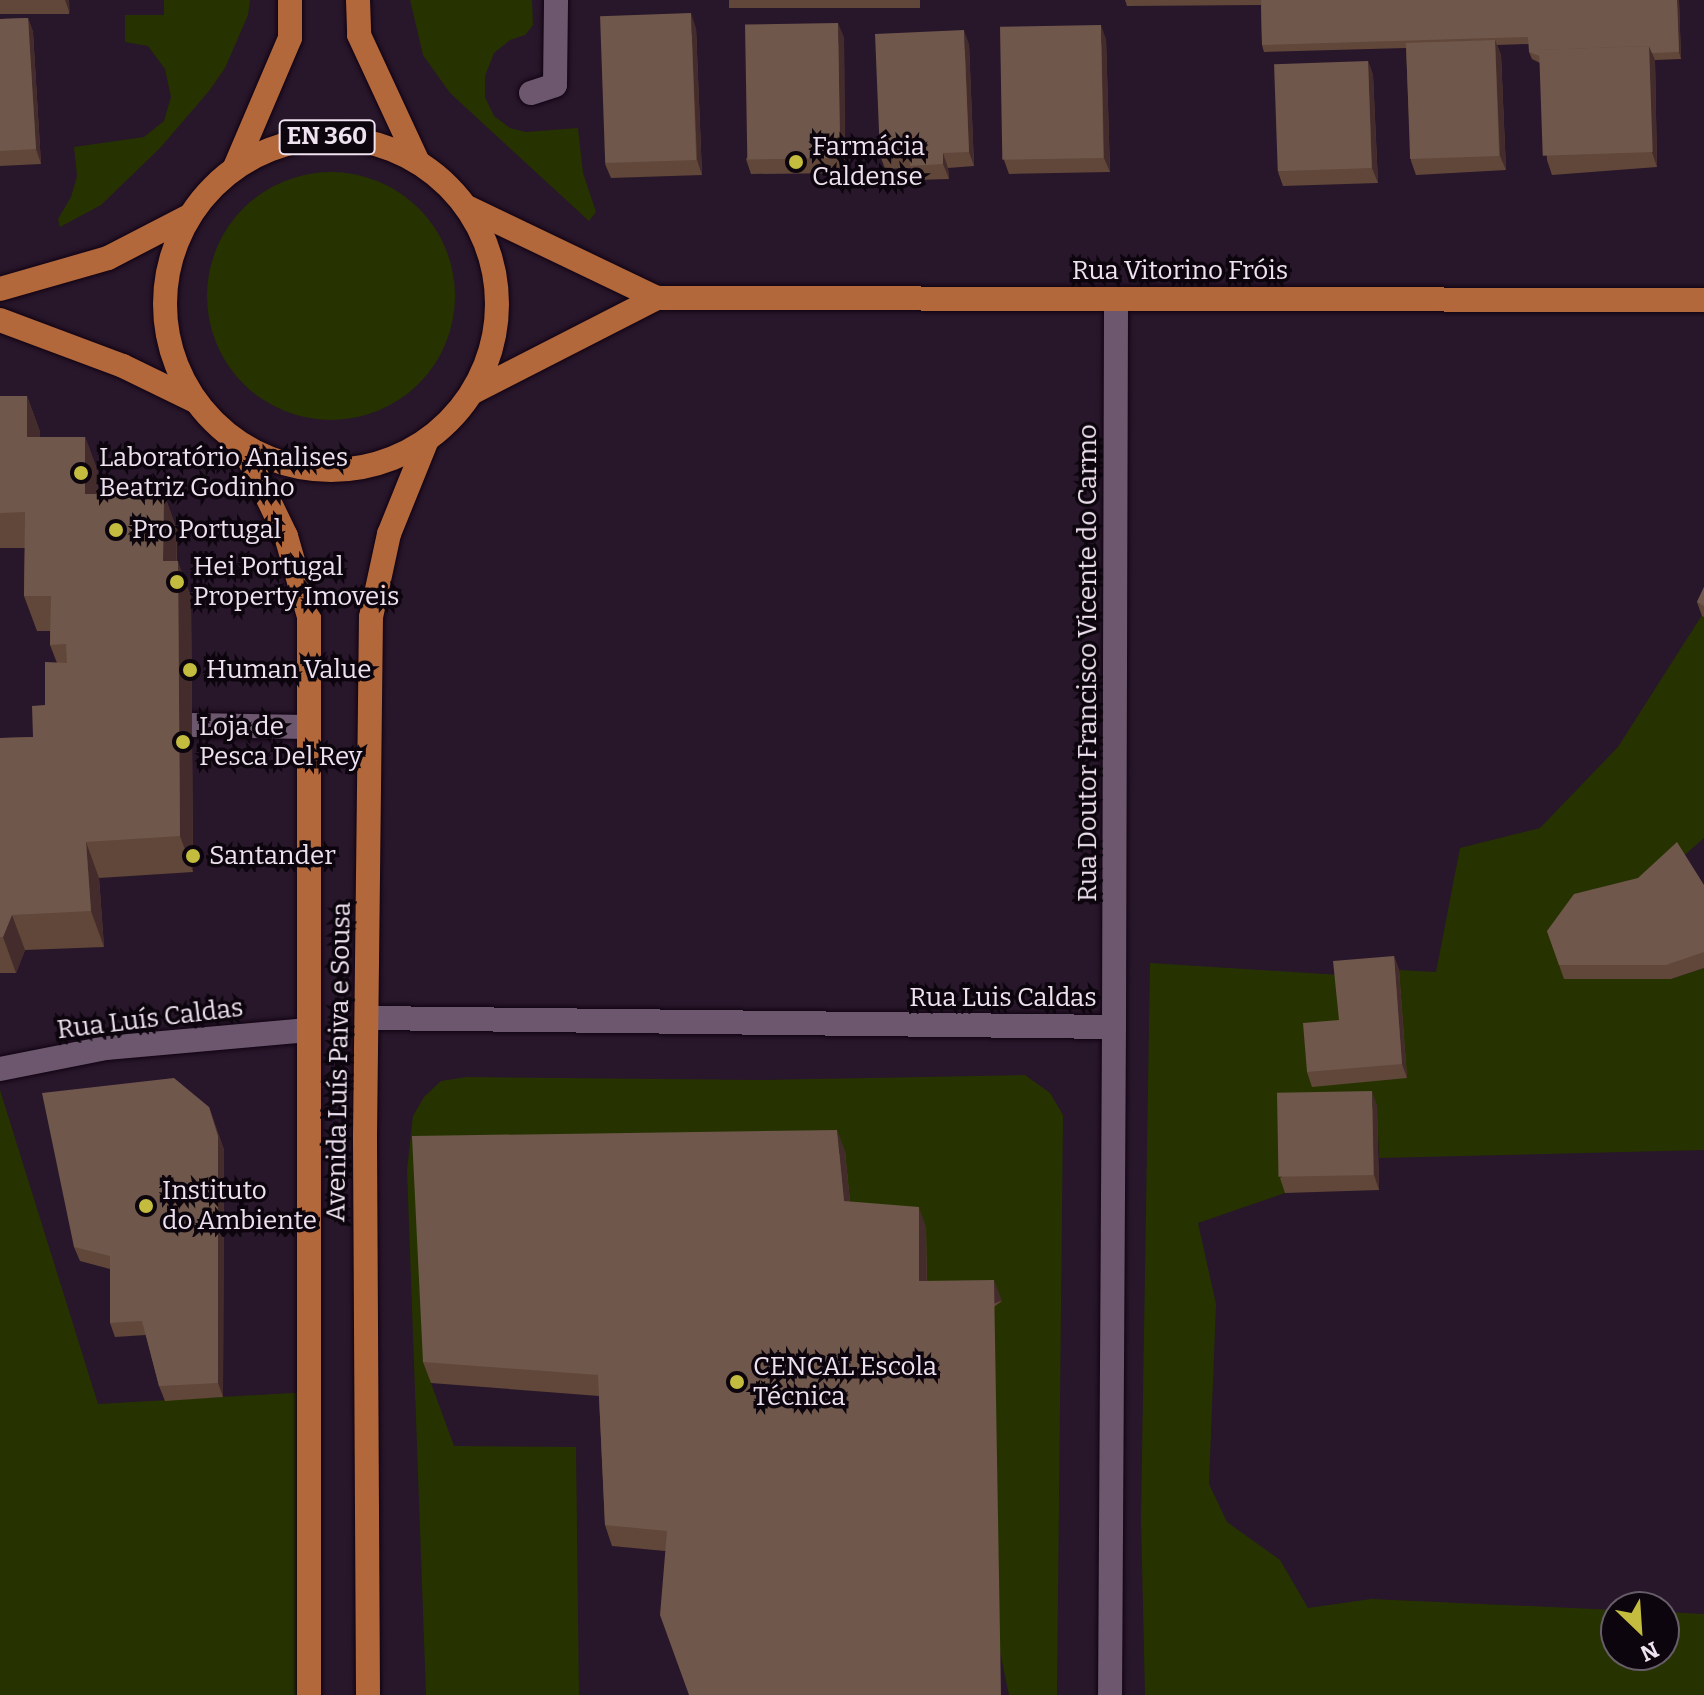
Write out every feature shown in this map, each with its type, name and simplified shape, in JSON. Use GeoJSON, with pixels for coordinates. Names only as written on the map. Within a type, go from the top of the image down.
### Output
{"type":"FeatureCollection","features":[{"type":"Feature","properties":{"kind":"main road"},"geometry":{"type":"LineString","coordinates":[[235,167],[290,38],[290,0]]}},
{"type":"Feature","properties":{"kind":"main road"},"geometry":{"type":"LineString","coordinates":[[358,0],[359,35],[418,162]]}},
{"type":"Feature","properties":{"kind":"main road","name":"EN 360"},"geometry":{"type":"LineString","coordinates":[[327,137],[376,143],[418,162],[446,182],[469,208],[490,251],[499,299],[492,348],[473,392],[452,419],[427,440],[384,462],[335,470],[287,465],[242,445],[216,426],[195,401],[173,358],[164,309],[170,261],[189,216],[210,189],[235,167],[279,145],[327,137]]}},
{"type":"Feature","properties":{"kind":"main road","name":"Rua Vitorino Fróis"},"geometry":{"type":"LineString","coordinates":[[469,208],[657,298],[1704,300]]}},
{"type":"Feature","properties":{"kind":"main road","name":"EN 360"},"geometry":{"type":"LineString","coordinates":[[0,289],[108,258],[189,216]]}},
{"type":"Feature","properties":{"kind":"main road","name":"Rua Vitorino Fróis"},"geometry":{"type":"LineString","coordinates":[[473,392],[657,298]]}},
{"type":"Feature","properties":{"kind":"main road","name":"EN 360"},"geometry":{"type":"LineString","coordinates":[[0,320],[123,366],[195,401]]}},
{"type":"Feature","properties":{"kind":"main road","name":"Avenida Luís Paiva e Sousa"},"geometry":{"type":"LineString","coordinates":[[368,1695],[365,1136],[371,617],[389,534],[427,440]]}},
{"type":"Feature","properties":{"kind":"main road","name":"Avenida Luís Paiva e Sousa"},"geometry":{"type":"LineString","coordinates":[[242,445],[286,536],[309,617],[309,1695]]}},
{"type":"Feature","properties":{"kind":"street"},"geometry":{"type":"LineString","coordinates":[[531,93],[555,85],[556,0]]}},
{"type":"Feature","properties":{"kind":"street","name":"Rua Doutor Francisco Vicente do Carmo"},"geometry":{"type":"LineString","coordinates":[[1114,1027],[1116,299]]}},
{"type":"Feature","properties":{"kind":"street"},"geometry":{"type":"LineString","coordinates":[[190,725],[309,727]]}},
{"type":"Feature","properties":{"kind":"street","name":"Rua Luis Caldas"},"geometry":{"type":"LineString","coordinates":[[368,1018],[1114,1027],[1110,1695]]}},
{"type":"Feature","properties":{"kind":"street","name":"Rua Luís Caldas"},"geometry":{"type":"LineString","coordinates":[[0,1069],[106,1048],[308,1030]]}},
{"type":"Feature","properties":{"kind":"green space"},"geometry":{"type":"Polygon","coordinates":[[[164,0],[250,0],[248,15],[225,68],[209,91],[160,148],[101,205],[60,227],[58,219],[71,197],[77,176],[74,147],[144,137],[164,121],[171,97],[165,69],[148,46],[125,42],[125,15],[164,15],[164,0]]]}},
{"type":"Feature","properties":{"kind":"green space"},"geometry":{"type":"Polygon","coordinates":[[[410,0],[532,0],[533,25],[525,35],[510,40],[494,53],[485,76],[485,97],[494,116],[510,128],[526,132],[578,128],[583,173],[596,212],[589,221],[450,93],[423,55],[410,0]]]}},
{"type":"Feature","properties":{"kind":"green space"},"geometry":{"type":"Polygon","coordinates":[[[331,172],[355,174],[378,181],[419,208],[446,249],[453,272],[453,320],[446,343],[419,384],[378,411],[355,418],[331,420],[307,418],[284,411],[243,384],[216,343],[209,320],[207,296],[209,272],[216,249],[243,208],[284,181],[307,174],[331,172]]]}},
{"type":"Feature","properties":{"kind":"green space"},"geometry":{"type":"Polygon","coordinates":[[[1704,612],[1704,838],[1643,892],[1671,979],[1704,968],[1704,1150],[1379,1158],[1377,1105],[1285,1193],[1198,1223],[1216,1304],[1209,1484],[1227,1522],[1280,1560],[1308,1608],[1371,1599],[1600,1609],[1600,1671],[1680,1671],[1680,1613],[1704,1614],[1704,1695],[1145,1695],[1141,1518],[1150,963],[1339,975],[1399,970],[1436,972],[1460,848],[1540,828],[1618,747],[1704,612]]]}},
{"type":"Feature","properties":{"kind":"green space"},"geometry":{"type":"Polygon","coordinates":[[[1025,1075],[1050,1093],[1063,1115],[1057,1695],[1009,1695],[927,1301],[852,1222],[844,1151],[431,1383],[454,1446],[576,1447],[579,1695],[426,1695],[407,1170],[413,1116],[424,1097],[441,1081],[467,1077],[760,1080],[1025,1075]]]}},
{"type":"Feature","properties":{"kind":"green space"},"geometry":{"type":"Polygon","coordinates":[[[0,1090],[98,1404],[309,1392],[309,1695],[0,1695],[0,1090]]]}},
{"type":"Feature","properties":{"kind":"building"},"geometry":{"type":"Polygon","coordinates":[[[1261,0],[1677,0],[1679,52],[1652,53],[1649,46],[1539,50],[1540,56],[1529,52],[1528,37],[1262,45],[1261,0]]]}},
{"type":"Feature","properties":{"kind":"building"},"geometry":{"type":"Polygon","coordinates":[[[691,13],[696,160],[605,163],[600,16],[691,13]]]}},
{"type":"Feature","properties":{"kind":"building"},"geometry":{"type":"Polygon","coordinates":[[[28,18],[36,149],[0,151],[0,19],[28,18]]]}},
{"type":"Feature","properties":{"kind":"building"},"geometry":{"type":"Polygon","coordinates":[[[838,23],[840,158],[747,160],[745,25],[838,23]]]}},
{"type":"Feature","properties":{"kind":"building"},"geometry":{"type":"Polygon","coordinates":[[[1101,25],[1103,158],[1002,160],[1000,27],[1101,25]]]}},
{"type":"Feature","properties":{"kind":"building"},"geometry":{"type":"Polygon","coordinates":[[[964,30],[969,152],[943,153],[943,164],[910,166],[910,153],[880,155],[875,34],[964,30]]]}},
{"type":"Feature","properties":{"kind":"building"},"geometry":{"type":"Polygon","coordinates":[[[1495,40],[1499,156],[1410,159],[1406,43],[1495,40]]]}},
{"type":"Feature","properties":{"kind":"building"},"geometry":{"type":"Polygon","coordinates":[[[1649,46],[1653,152],[1543,156],[1539,50],[1649,46]]]}},
{"type":"Feature","properties":{"kind":"building"},"geometry":{"type":"Polygon","coordinates":[[[1368,61],[1372,168],[1278,171],[1274,64],[1368,61]]]}},
{"type":"Feature","properties":{"kind":"building"},"geometry":{"type":"Polygon","coordinates":[[[0,396],[27,396],[27,437],[85,437],[85,494],[164,494],[163,561],[178,561],[180,836],[86,842],[91,911],[12,915],[3,937],[0,937],[0,738],[33,737],[32,706],[45,705],[45,662],[67,663],[66,644],[50,645],[51,596],[24,596],[25,512],[0,513],[0,396]]]}},
{"type":"Feature","properties":{"kind":"building"},"geometry":{"type":"Polygon","coordinates":[[[1704,587],[1704,606],[1697,602],[1704,587]]]}},
{"type":"Feature","properties":{"kind":"building"},"geometry":{"type":"Polygon","coordinates":[[[1677,842],[1704,885],[1704,952],[1666,965],[1559,965],[1547,931],[1574,894],[1638,878],[1677,842]]]}},
{"type":"Feature","properties":{"kind":"building"},"geometry":{"type":"Polygon","coordinates":[[[1394,956],[1402,1064],[1307,1072],[1303,1023],[1339,1020],[1333,961],[1394,956]]]}},
{"type":"Feature","properties":{"kind":"building","name":"Instituto do Ambiente"},"geometry":{"type":"Polygon","coordinates":[[[174,1078],[209,1107],[218,1136],[218,1383],[159,1386],[142,1321],[110,1323],[110,1256],[74,1247],[42,1093],[174,1078]]]}},
{"type":"Feature","properties":{"kind":"building"},"geometry":{"type":"Polygon","coordinates":[[[1372,1091],[1373,1175],[1278,1177],[1277,1093],[1372,1091]]]}},
{"type":"Feature","properties":{"kind":"building"},"geometry":{"type":"Polygon","coordinates":[[[837,1130],[844,1201],[919,1207],[919,1281],[994,1280],[1001,1695],[689,1695],[660,1615],[667,1531],[605,1525],[598,1375],[423,1362],[412,1136],[837,1130]]]}},
{"type":"Feature","properties":{"kind":"place","name":"Farmácia Caldense"},"geometry":{"type":"Point","coordinates":[796,162]}},
{"type":"Feature","properties":{"kind":"place","name":"Laboratório Analises Beatriz Godinho"},"geometry":{"type":"Point","coordinates":[81,473]}},
{"type":"Feature","properties":{"kind":"place","name":"Pro Portugal"},"geometry":{"type":"Point","coordinates":[116,530]}},
{"type":"Feature","properties":{"kind":"place","name":"Hei Portugal Property Imoveis"},"geometry":{"type":"Point","coordinates":[177,582]}},
{"type":"Feature","properties":{"kind":"place","name":"Human Value"},"geometry":{"type":"Point","coordinates":[190,670]}},
{"type":"Feature","properties":{"kind":"place","name":"Loja de Pesca Del Rey"},"geometry":{"type":"Point","coordinates":[183,742]}},
{"type":"Feature","properties":{"kind":"place","name":"Santander"},"geometry":{"type":"Point","coordinates":[193,856]}},
{"type":"Feature","properties":{"kind":"place","name":"Instituto do Ambiente"},"geometry":{"type":"Point","coordinates":[146,1206]}},
{"type":"Feature","properties":{"kind":"place","name":"CENCAL Escola Técnica"},"geometry":{"type":"Point","coordinates":[737,1382]}}]}
